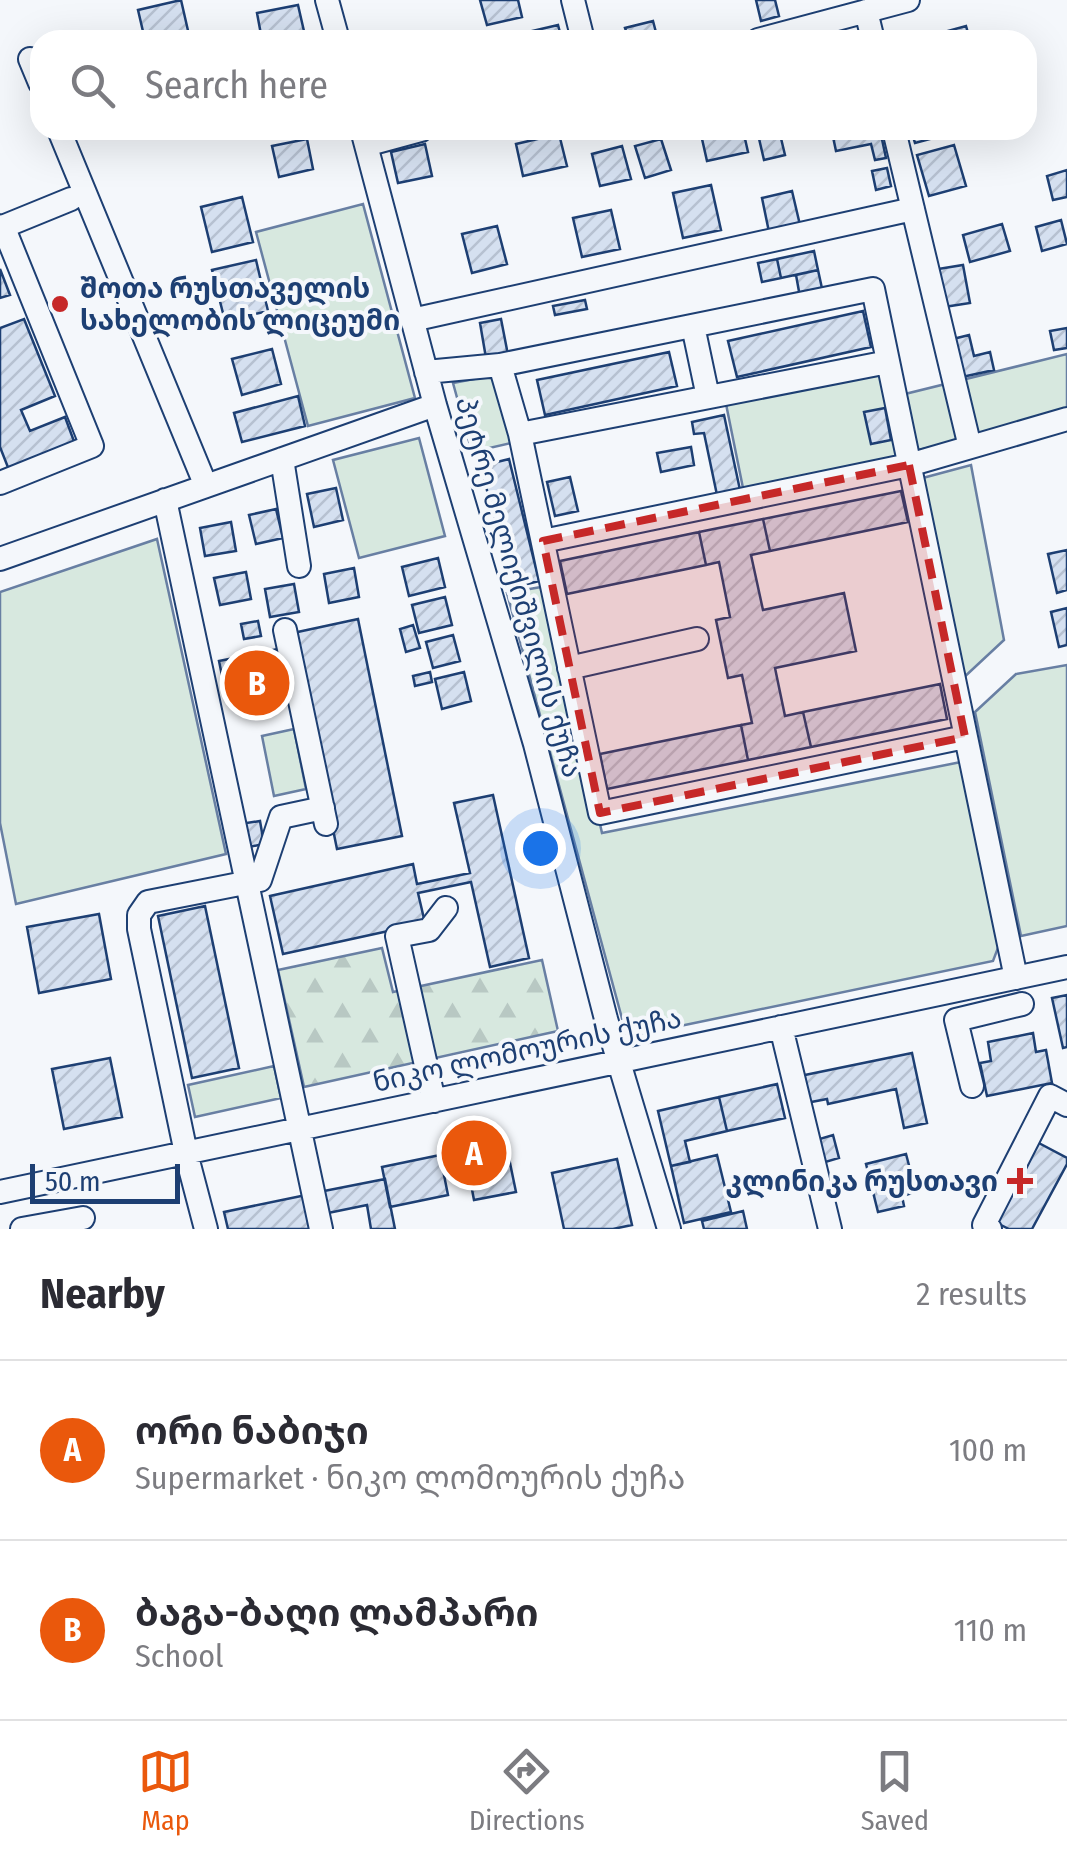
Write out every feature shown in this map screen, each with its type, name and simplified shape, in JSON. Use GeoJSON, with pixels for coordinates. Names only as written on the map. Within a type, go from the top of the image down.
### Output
{"type":"FeatureCollection","features":[{"type":"Feature","properties":{"kind":"street"},"geometry":{"type":"LineString","coordinates":[[327,0],[335,30]]}},
{"type":"Feature","properties":{"kind":"street"},"geometry":{"type":"LineString","coordinates":[[573,0],[580,30]]}},
{"type":"Feature","properties":{"kind":"street"},"geometry":{"type":"LineString","coordinates":[[797,30],[908,0]]}},
{"type":"Feature","properties":{"kind":"street"},"geometry":{"type":"LineString","coordinates":[[866,12],[870,30]]}},
{"type":"Feature","properties":{"kind":"street"},"geometry":{"type":"LineString","coordinates":[[63,140],[206,486]]}},
{"type":"Feature","properties":{"kind":"street","name":"პეტრე მელიქიშვილის ქუჩა"},"geometry":{"type":"LineString","coordinates":[[364,140],[426,372],[535,744],[606,1019],[668,1229]]}},
{"type":"Feature","properties":{"kind":"street"},"geometry":{"type":"LineString","coordinates":[[896,140],[970,447]]}},
{"type":"Feature","properties":{"kind":"street"},"geometry":{"type":"LineString","coordinates":[[0,483],[92,446],[2,227],[71,199]]}},
{"type":"Feature","properties":{"kind":"street"},"geometry":{"type":"LineString","coordinates":[[412,320],[913,209]]}},
{"type":"Feature","properties":{"kind":"street"},"geometry":{"type":"LineString","coordinates":[[426,372],[500,365],[872,289],[1016,978]]}},
{"type":"Feature","properties":{"kind":"street"},"geometry":{"type":"LineString","coordinates":[[693,326],[708,396]]}},
{"type":"Feature","properties":{"kind":"street"},"geometry":{"type":"LineString","coordinates":[[520,434],[888,362]]}},
{"type":"Feature","properties":{"kind":"street"},"geometry":{"type":"LineString","coordinates":[[500,365],[520,434],[600,813],[966,736]]}},
{"type":"Feature","properties":{"kind":"street"},"geometry":{"type":"LineString","coordinates":[[0,559],[436,405]]}},
{"type":"Feature","properties":{"kind":"street"},"geometry":{"type":"LineString","coordinates":[[542,541],[909,464],[1067,419]]}},
{"type":"Feature","properties":{"kind":"street"},"geometry":{"type":"LineString","coordinates":[[282,459],[299,566]]}},
{"type":"Feature","properties":{"kind":"street"},"geometry":{"type":"LineString","coordinates":[[165,500],[321,1229]]}},
{"type":"Feature","properties":{"kind":"street"},"geometry":{"type":"LineString","coordinates":[[206,1229],[138,929],[148,902],[260,880],[281,817],[324,816],[285,630]]}},
{"type":"Feature","properties":{"kind":"street"},"geometry":{"type":"LineString","coordinates":[[570,668],[697,639]]}},
{"type":"Feature","properties":{"kind":"street"},"geometry":{"type":"LineString","coordinates":[[434,1100],[396,936],[429,930],[446,908]]}},
{"type":"Feature","properties":{"kind":"street","name":"ნიკო ლომოურის ქუჩა"},"geometry":{"type":"LineString","coordinates":[[4,1192],[1067,967]]}},
{"type":"Feature","properties":{"kind":"street"},"geometry":{"type":"LineString","coordinates":[[976,986],[982,1014]]}},
{"type":"Feature","properties":{"kind":"street"},"geometry":{"type":"LineString","coordinates":[[972,1086],[956,1020],[1022,1004]]}},
{"type":"Feature","properties":{"kind":"street"},"geometry":{"type":"LineString","coordinates":[[781,1028],[830,1229]]}},
{"type":"Feature","properties":{"kind":"street"},"geometry":{"type":"LineString","coordinates":[[990,1229],[984,1225],[1050,1096],[1067,1105]]}},
{"type":"Feature","properties":{"kind":"street"},"geometry":{"type":"LineString","coordinates":[[4,1192],[19,1229],[85,1223],[76,1176]]}},
{"type":"Feature","properties":{"kind":"highlighted area"},"geometry":{"type":"Polygon","coordinates":[[[909,465],[965,737],[600,813],[543,541],[909,465]]]}},
{"type":"Feature","properties":{"kind":"green space"},"geometry":{"type":"Polygon","coordinates":[[[363,204],[415,398],[308,426],[256,232],[363,204]]]}},
{"type":"Feature","properties":{"kind":"green space"},"geometry":{"type":"Polygon","coordinates":[[[1067,354],[1067,414],[915,451],[901,395],[1067,354]]]}},
{"type":"Feature","properties":{"kind":"green space"},"geometry":{"type":"Polygon","coordinates":[[[881,372],[900,461],[744,493],[726,404],[881,372]]]}},
{"type":"Feature","properties":{"kind":"green space"},"geometry":{"type":"Polygon","coordinates":[[[500,374],[520,441],[472,452],[453,383],[500,374]]]}},
{"type":"Feature","properties":{"kind":"green space"},"geometry":{"type":"Polygon","coordinates":[[[419,438],[445,536],[359,558],[333,460],[419,438]]]}},
{"type":"Feature","properties":{"kind":"green space"},"geometry":{"type":"Polygon","coordinates":[[[971,465],[1004,640],[960,681],[919,479],[971,465]]]}},
{"type":"Feature","properties":{"kind":"green space"},"geometry":{"type":"Polygon","coordinates":[[[157,539],[226,854],[16,904],[0,823],[0,592],[157,539]]]}},
{"type":"Feature","properties":{"kind":"green space"},"geometry":{"type":"Polygon","coordinates":[[[547,586],[602,833],[961,762],[1001,940],[993,961],[627,1037],[507,593],[547,586]]]}},
{"type":"Feature","properties":{"kind":"green space"},"geometry":{"type":"Polygon","coordinates":[[[1067,665],[1067,926],[1021,936],[975,712],[1016,674],[1067,665]]]}},
{"type":"Feature","properties":{"kind":"green space"},"geometry":{"type":"Polygon","coordinates":[[[294,729],[306,789],[274,796],[262,736],[294,729]]]}},
{"type":"Feature","properties":{"kind":"green space"},"geometry":{"type":"Polygon","coordinates":[[[382,948],[393,992],[542,960],[558,1031],[304,1087],[278,970],[382,948]]]}},
{"type":"Feature","properties":{"kind":"green space"},"geometry":{"type":"Polygon","coordinates":[[[274,1066],[281,1098],[195,1117],[188,1085],[274,1066]]]}},
{"type":"Feature","properties":{"kind":"building"},"geometry":{"type":"Polygon","coordinates":[[[181,0],[188,30],[143,30],[138,10],[181,0]]]}},
{"type":"Feature","properties":{"kind":"building"},"geometry":{"type":"Polygon","coordinates":[[[480,0],[518,0],[522,17],[487,25],[480,0]]]}},
{"type":"Feature","properties":{"kind":"building"},"geometry":{"type":"Polygon","coordinates":[[[756,0],[775,0],[779,16],[761,21],[756,0]]]}},
{"type":"Feature","properties":{"kind":"building"},"geometry":{"type":"Polygon","coordinates":[[[298,5],[304,30],[260,30],[257,13],[298,5]]]}},
{"type":"Feature","properties":{"kind":"building"},"geometry":{"type":"Polygon","coordinates":[[[653,21],[655,30],[626,30],[653,21]]]}},
{"type":"Feature","properties":{"kind":"building"},"geometry":{"type":"Polygon","coordinates":[[[307,140],[313,169],[279,177],[272,146],[307,140]]]}},
{"type":"Feature","properties":{"kind":"building"},"geometry":{"type":"Polygon","coordinates":[[[560,140],[567,166],[523,176],[516,144],[560,140]]]}},
{"type":"Feature","properties":{"kind":"building"},"geometry":{"type":"Polygon","coordinates":[[[661,140],[671,170],[645,178],[635,146],[661,140]]]}},
{"type":"Feature","properties":{"kind":"building"},"geometry":{"type":"Polygon","coordinates":[[[702,140],[745,140],[748,152],[707,161],[702,140]]]}},
{"type":"Feature","properties":{"kind":"building"},"geometry":{"type":"Polygon","coordinates":[[[759,140],[781,140],[785,155],[764,160],[759,140]]]}},
{"type":"Feature","properties":{"kind":"building"},"geometry":{"type":"Polygon","coordinates":[[[834,140],[882,140],[886,158],[875,160],[871,144],[836,151],[834,140]]]}},
{"type":"Feature","properties":{"kind":"building"},"geometry":{"type":"Polygon","coordinates":[[[425,144],[432,176],[398,183],[391,152],[425,144]]]}},
{"type":"Feature","properties":{"kind":"building"},"geometry":{"type":"Polygon","coordinates":[[[954,145],[966,186],[929,196],[917,155],[954,145]]]}},
{"type":"Feature","properties":{"kind":"building"},"geometry":{"type":"Polygon","coordinates":[[[622,146],[631,179],[600,186],[592,154],[622,146]]]}},
{"type":"Feature","properties":{"kind":"building"},"geometry":{"type":"Polygon","coordinates":[[[887,168],[891,186],[876,190],[872,171],[887,168]]]}},
{"type":"Feature","properties":{"kind":"building"},"geometry":{"type":"Polygon","coordinates":[[[1067,170],[1067,197],[1053,200],[1047,176],[1067,170]]]}},
{"type":"Feature","properties":{"kind":"building"},"geometry":{"type":"Polygon","coordinates":[[[711,185],[721,230],[683,238],[673,193],[711,185]]]}},
{"type":"Feature","properties":{"kind":"building"},"geometry":{"type":"Polygon","coordinates":[[[792,191],[800,225],[769,232],[762,198],[792,191]]]}},
{"type":"Feature","properties":{"kind":"building"},"geometry":{"type":"Polygon","coordinates":[[[242,197],[253,242],[212,252],[201,207],[242,197]]]}},
{"type":"Feature","properties":{"kind":"building"},"geometry":{"type":"Polygon","coordinates":[[[611,210],[620,249],[582,257],[573,218],[611,210]]]}},
{"type":"Feature","properties":{"kind":"building"},"geometry":{"type":"Polygon","coordinates":[[[1061,220],[1067,244],[1042,251],[1036,227],[1061,220]]]}},
{"type":"Feature","properties":{"kind":"building"},"geometry":{"type":"Polygon","coordinates":[[[1002,224],[1010,251],[970,262],[963,235],[1002,224]]]}},
{"type":"Feature","properties":{"kind":"building"},"geometry":{"type":"Polygon","coordinates":[[[497,226],[507,264],[472,273],[462,234],[497,226]]]}},
{"type":"Feature","properties":{"kind":"building"},"geometry":{"type":"Polygon","coordinates":[[[814,251],[818,270],[781,278],[777,259],[814,251]]]}},
{"type":"Feature","properties":{"kind":"building"},"geometry":{"type":"Polygon","coordinates":[[[777,259],[781,278],[762,282],[758,263],[777,259]]]}},
{"type":"Feature","properties":{"kind":"building"},"geometry":{"type":"Polygon","coordinates":[[[256,260],[268,311],[225,321],[212,270],[256,260]]]}},
{"type":"Feature","properties":{"kind":"building"},"geometry":{"type":"Polygon","coordinates":[[[963,265],[970,303],[944,307],[938,269],[963,265]]]}},
{"type":"Feature","properties":{"kind":"building"},"geometry":{"type":"Polygon","coordinates":[[[0,269],[10,295],[0,298],[0,269]]]}},
{"type":"Feature","properties":{"kind":"building"},"geometry":{"type":"Polygon","coordinates":[[[818,270],[823,293],[800,297],[796,275],[818,270]]]}},
{"type":"Feature","properties":{"kind":"building"},"geometry":{"type":"Polygon","coordinates":[[[585,300],[587,309],[555,315],[553,306],[585,300]]]}},
{"type":"Feature","properties":{"kind":"building"},"geometry":{"type":"Polygon","coordinates":[[[863,311],[871,347],[737,377],[728,341],[863,311]]]}},
{"type":"Feature","properties":{"kind":"building"},"geometry":{"type":"Polygon","coordinates":[[[24,319],[55,396],[21,410],[30,431],[65,417],[75,444],[9,470],[0,447],[0,328],[24,319]]]}},
{"type":"Feature","properties":{"kind":"building"},"geometry":{"type":"Polygon","coordinates":[[[501,319],[508,355],[486,358],[480,323],[501,319]]]}},
{"type":"Feature","properties":{"kind":"building"},"geometry":{"type":"Polygon","coordinates":[[[1067,328],[1067,348],[1054,350],[1050,331],[1067,328]]]}},
{"type":"Feature","properties":{"kind":"building"},"geometry":{"type":"Polygon","coordinates":[[[969,335],[974,356],[990,352],[994,370],[962,377],[953,339],[969,335]]]}},
{"type":"Feature","properties":{"kind":"building"},"geometry":{"type":"Polygon","coordinates":[[[272,349],[281,384],[242,395],[232,359],[272,349]]]}},
{"type":"Feature","properties":{"kind":"building"},"geometry":{"type":"Polygon","coordinates":[[[669,352],[677,386],[545,415],[537,380],[669,352]]]}},
{"type":"Feature","properties":{"kind":"building"},"geometry":{"type":"Polygon","coordinates":[[[298,396],[305,426],[242,442],[234,413],[298,396]]]}},
{"type":"Feature","properties":{"kind":"building"},"geometry":{"type":"Polygon","coordinates":[[[885,408],[891,440],[871,444],[864,412],[885,408]]]}},
{"type":"Feature","properties":{"kind":"building"},"geometry":{"type":"Polygon","coordinates":[[[724,415],[740,490],[717,495],[704,433],[694,434],[692,422],[724,415]]]}},
{"type":"Feature","properties":{"kind":"building"},"geometry":{"type":"Polygon","coordinates":[[[691,447],[694,465],[661,472],[657,453],[691,447]]]}},
{"type":"Feature","properties":{"kind":"building"},"geometry":{"type":"Polygon","coordinates":[[[509,459],[539,581],[511,588],[481,466],[509,459]]]}},
{"type":"Feature","properties":{"kind":"building"},"geometry":{"type":"Polygon","coordinates":[[[570,477],[578,511],[555,516],[547,482],[570,477]]]}},
{"type":"Feature","properties":{"kind":"building"},"geometry":{"type":"Polygon","coordinates":[[[336,488],[343,520],[314,527],[307,494],[336,488]]]}},
{"type":"Feature","properties":{"kind":"building"},"geometry":{"type":"Polygon","coordinates":[[[901,491],[908,522],[770,551],[763,519],[901,491]]]}},
{"type":"Feature","properties":{"kind":"building"},"geometry":{"type":"Polygon","coordinates":[[[276,509],[283,538],[256,544],[249,515],[276,509]]]}},
{"type":"Feature","properties":{"kind":"building"},"geometry":{"type":"Polygon","coordinates":[[[763,519],[770,551],[751,555],[763,610],[844,593],[856,651],[775,668],[785,716],[803,712],[811,747],[748,760],[741,725],[752,723],[742,675],[728,678],[716,620],[730,617],[719,562],[706,565],[699,532],[763,519]]]}},
{"type":"Feature","properties":{"kind":"building"},"geometry":{"type":"Polygon","coordinates":[[[231,522],[236,551],[205,556],[200,528],[231,522]]]}},
{"type":"Feature","properties":{"kind":"building"},"geometry":{"type":"Polygon","coordinates":[[[699,532],[706,565],[567,594],[560,561],[699,532]]]}},
{"type":"Feature","properties":{"kind":"building"},"geometry":{"type":"Polygon","coordinates":[[[1067,550],[1067,590],[1057,593],[1048,554],[1067,550]]]}},
{"type":"Feature","properties":{"kind":"building"},"geometry":{"type":"Polygon","coordinates":[[[438,558],[445,587],[409,596],[402,567],[438,558]]]}},
{"type":"Feature","properties":{"kind":"building"},"geometry":{"type":"Polygon","coordinates":[[[354,568],[359,597],[329,603],[324,574],[354,568]]]}},
{"type":"Feature","properties":{"kind":"building"},"geometry":{"type":"Polygon","coordinates":[[[246,572],[251,599],[220,605],[214,578],[246,572]]]}},
{"type":"Feature","properties":{"kind":"building"},"geometry":{"type":"Polygon","coordinates":[[[294,584],[299,612],[270,617],[265,589],[294,584]]]}},
{"type":"Feature","properties":{"kind":"building"},"geometry":{"type":"Polygon","coordinates":[[[445,597],[452,625],[419,633],[412,605],[445,597]]]}},
{"type":"Feature","properties":{"kind":"building"},"geometry":{"type":"Polygon","coordinates":[[[1067,608],[1067,645],[1059,647],[1051,612],[1067,608]]]}},
{"type":"Feature","properties":{"kind":"building"},"geometry":{"type":"Polygon","coordinates":[[[358,619],[402,836],[337,849],[293,633],[358,619]]]}},
{"type":"Feature","properties":{"kind":"building"},"geometry":{"type":"Polygon","coordinates":[[[258,621],[261,636],[244,639],[241,624],[258,621]]]}},
{"type":"Feature","properties":{"kind":"building"},"geometry":{"type":"Polygon","coordinates":[[[413,625],[420,648],[406,652],[400,629],[413,625]]]}},
{"type":"Feature","properties":{"kind":"building"},"geometry":{"type":"Polygon","coordinates":[[[453,635],[460,661],[433,668],[426,642],[453,635]]]}},
{"type":"Feature","properties":{"kind":"building"},"geometry":{"type":"Polygon","coordinates":[[[278,649],[285,683],[264,687],[265,693],[252,695],[251,690],[226,695],[219,661],[278,649]]]}},
{"type":"Feature","properties":{"kind":"building"},"geometry":{"type":"Polygon","coordinates":[[[430,672],[432,682],[415,686],[413,676],[430,672]]]}},
{"type":"Feature","properties":{"kind":"building"},"geometry":{"type":"Polygon","coordinates":[[[464,672],[471,701],[442,709],[435,679],[464,672]]]}},
{"type":"Feature","properties":{"kind":"building"},"geometry":{"type":"Polygon","coordinates":[[[940,684],[947,719],[811,747],[803,712],[940,684]]]}},
{"type":"Feature","properties":{"kind":"building"},"geometry":{"type":"Polygon","coordinates":[[[741,725],[748,760],[607,789],[600,754],[741,725]]]}},
{"type":"Feature","properties":{"kind":"building"},"geometry":{"type":"Polygon","coordinates":[[[493,795],[529,958],[490,967],[471,882],[418,893],[425,923],[283,954],[270,896],[413,864],[417,884],[470,873],[454,803],[493,795]]]}},
{"type":"Feature","properties":{"kind":"building"},"geometry":{"type":"Polygon","coordinates":[[[260,821],[264,844],[244,848],[240,824],[260,821]]]}},
{"type":"Feature","properties":{"kind":"building"},"geometry":{"type":"Polygon","coordinates":[[[205,906],[239,1068],[192,1078],[158,916],[205,906]]]}},
{"type":"Feature","properties":{"kind":"building"},"geometry":{"type":"Polygon","coordinates":[[[99,914],[111,979],[39,993],[27,927],[99,914]]]}},
{"type":"Feature","properties":{"kind":"building"},"geometry":{"type":"Polygon","coordinates":[[[1067,995],[1067,1047],[1063,1048],[1052,998],[1067,995]]]}},
{"type":"Feature","properties":{"kind":"building"},"geometry":{"type":"Polygon","coordinates":[[[1033,1033],[1036,1052],[1046,1050],[1052,1083],[987,1096],[980,1063],[991,1061],[988,1042],[1033,1033]]]}},
{"type":"Feature","properties":{"kind":"building"},"geometry":{"type":"Polygon","coordinates":[[[912,1053],[927,1123],[904,1128],[896,1089],[828,1104],[827,1099],[806,1103],[800,1076],[912,1053]]]}},
{"type":"Feature","properties":{"kind":"building"},"geometry":{"type":"Polygon","coordinates":[[[110,1058],[122,1117],[64,1129],[52,1069],[110,1058]]]}},
{"type":"Feature","properties":{"kind":"building"},"geometry":{"type":"Polygon","coordinates":[[[777,1084],[785,1118],[727,1131],[719,1097],[777,1084]]]}},
{"type":"Feature","properties":{"kind":"building"},"geometry":{"type":"Polygon","coordinates":[[[719,1097],[727,1131],[685,1141],[690,1162],[671,1166],[658,1111],[719,1097]]]}},
{"type":"Feature","properties":{"kind":"building"},"geometry":{"type":"Polygon","coordinates":[[[504,1134],[516,1192],[474,1200],[463,1142],[504,1134]]]}},
{"type":"Feature","properties":{"kind":"building"},"geometry":{"type":"Polygon","coordinates":[[[833,1135],[839,1158],[822,1163],[816,1140],[833,1135]]]}},
{"type":"Feature","properties":{"kind":"building"},"geometry":{"type":"Polygon","coordinates":[[[1035,1141],[1067,1158],[1067,1164],[1032,1229],[1009,1229],[993,1221],[1035,1141]]]}},
{"type":"Feature","properties":{"kind":"building"},"geometry":{"type":"Polygon","coordinates":[[[906,1154],[916,1192],[902,1196],[904,1206],[878,1212],[866,1164],[906,1154]]]}},
{"type":"Feature","properties":{"kind":"building"},"geometry":{"type":"Polygon","coordinates":[[[440,1155],[448,1195],[390,1207],[382,1167],[440,1155]]]}},
{"type":"Feature","properties":{"kind":"building"},"geometry":{"type":"Polygon","coordinates":[[[717,1155],[731,1212],[684,1223],[671,1166],[717,1155]]]}},
{"type":"Feature","properties":{"kind":"building"},"geometry":{"type":"Polygon","coordinates":[[[617,1159],[632,1225],[564,1229],[552,1173],[617,1159]]]}},
{"type":"Feature","properties":{"kind":"building"},"geometry":{"type":"Polygon","coordinates":[[[385,1179],[395,1229],[371,1229],[367,1205],[328,1213],[324,1191],[385,1179]]]}},
{"type":"Feature","properties":{"kind":"building"},"geometry":{"type":"Polygon","coordinates":[[[311,1194],[319,1229],[228,1229],[224,1212],[311,1194]]]}},
{"type":"Feature","properties":{"kind":"building"},"geometry":{"type":"Polygon","coordinates":[[[743,1211],[747,1229],[704,1229],[702,1221],[743,1211]]]}},
{"type":"Feature","properties":{"kind":"place","name":"შოთა რუსთაველის სახელობის ლიცეუმი"},"geometry":{"type":"Point","coordinates":[60,304]}},
{"type":"Feature","properties":{"kind":"place","name":"ბაგა-ბაღი ლამპარი"},"geometry":{"type":"Point","coordinates":[257,683]}},
{"type":"Feature","properties":{"kind":"place","name":"ორი ნაბიჯი"},"geometry":{"type":"Point","coordinates":[474,1153]}},
{"type":"Feature","properties":{"kind":"place","name":"კლინიკა რუსთავი"},"geometry":{"type":"Point","coordinates":[1020,1181]}}]}
